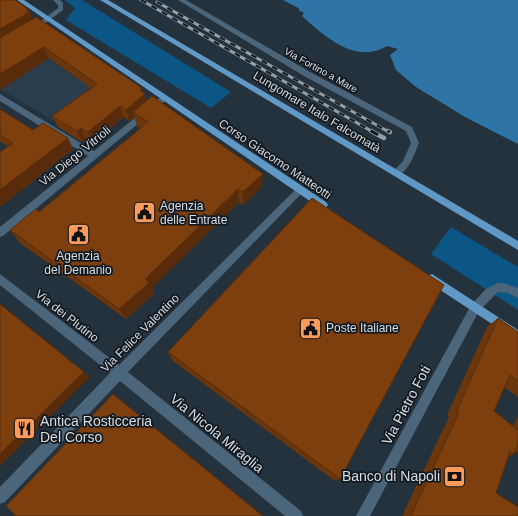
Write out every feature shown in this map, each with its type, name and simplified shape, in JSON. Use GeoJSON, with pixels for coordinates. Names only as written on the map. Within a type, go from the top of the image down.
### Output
{"type":"FeatureCollection","features":[{"type":"Feature","properties":{"kind":"main road","name":"Corso Giacomo Matteotti"},"geometry":{"type":"LineString","coordinates":[[20,0],[327,209]]}},
{"type":"Feature","properties":{"kind":"main road","name":"Lungomare Italo Falcomatà"},"geometry":{"type":"LineString","coordinates":[[103,0],[518,246]]}},
{"type":"Feature","properties":{"kind":"main road"},"geometry":{"type":"LineString","coordinates":[[424,273],[518,336]]}},
{"type":"Feature","properties":{"kind":"street"},"geometry":{"type":"LineString","coordinates":[[24,35],[48,20],[61,9],[61,4],[56,0]]}},
{"type":"Feature","properties":{"kind":"street","name":"Via Fortino a Mare"},"geometry":{"type":"LineString","coordinates":[[181,0],[301,71],[409,129],[415,143],[406,163],[396,173]]}},
{"type":"Feature","properties":{"kind":"street"},"geometry":{"type":"LineString","coordinates":[[0,97],[95,156]]}},
{"type":"Feature","properties":{"kind":"street","name":"Via Diego Vitrioli"},"geometry":{"type":"LineString","coordinates":[[0,233],[166,98]]}},
{"type":"Feature","properties":{"kind":"street","name":"Via Felice Valentino"},"geometry":{"type":"LineString","coordinates":[[0,497],[119,372],[300,190]]}},
{"type":"Feature","properties":{"kind":"street","name":"Via dei Plutino"},"geometry":{"type":"LineString","coordinates":[[0,279],[119,372]]}},
{"type":"Feature","properties":{"kind":"street","name":"Via Pietro Foti"},"geometry":{"type":"LineString","coordinates":[[363,516],[475,308],[492,288],[497,286],[509,288],[518,293]]}},
{"type":"Feature","properties":{"kind":"street","name":"Via Nicola Miraglia"},"geometry":{"type":"LineString","coordinates":[[119,372],[296,516]]}},
{"type":"Feature","properties":{"kind":"shaded area"},"geometry":{"type":"Polygon","coordinates":[[[65,0],[82,0],[231,92],[211,108],[66,20],[75,8],[65,0]]]}},
{"type":"Feature","properties":{"kind":"shaded area"},"geometry":{"type":"Polygon","coordinates":[[[283,0],[518,0],[518,144],[465,117],[416,87],[396,70],[390,55],[398,49],[387,46],[375,51],[364,52],[341,46],[320,32],[302,16],[304,13],[298,10],[300,9],[283,0]]]}},
{"type":"Feature","properties":{"kind":"shaded area"},"geometry":{"type":"Polygon","coordinates":[[[47,32],[145,100],[92,143],[0,89],[47,32]]]}},
{"type":"Feature","properties":{"kind":"shaded area"},"geometry":{"type":"Polygon","coordinates":[[[451,227],[518,267],[518,310],[431,254],[451,227]]]}},
{"type":"Feature","properties":{"kind":"building"},"geometry":{"type":"Polygon","coordinates":[[[0,0],[15,0],[30,12],[0,29],[0,0]]]}},
{"type":"Feature","properties":{"kind":"building"},"geometry":{"type":"Polygon","coordinates":[[[36,17],[142,88],[140,90],[145,94],[126,110],[120,106],[88,132],[81,128],[77,131],[52,116],[97,84],[44,47],[0,74],[0,38],[36,17]]]}},
{"type":"Feature","properties":{"kind":"building","name":"Agenzia delle Entrate"},"geometry":{"type":"Polygon","coordinates":[[[152,96],[263,174],[243,192],[238,189],[145,279],[149,283],[119,309],[10,230],[36,209],[39,212],[148,122],[133,112],[152,96]]]}},
{"type":"Feature","properties":{"kind":"building"},"geometry":{"type":"Polygon","coordinates":[[[0,109],[33,130],[43,123],[68,138],[0,190],[0,152],[13,143],[0,135],[0,109]]]}},
{"type":"Feature","properties":{"kind":"building","name":"Poste Italiane"},"geometry":{"type":"Polygon","coordinates":[[[312,198],[444,285],[340,479],[168,352],[312,198]]]}},
{"type":"Feature","properties":{"kind":"building"},"geometry":{"type":"Polygon","coordinates":[[[0,304],[84,372],[0,454],[0,304]]]}},
{"type":"Feature","properties":{"kind":"building"},"geometry":{"type":"Polygon","coordinates":[[[498,318],[518,332],[518,381],[510,375],[494,411],[518,430],[518,444],[514,454],[510,451],[496,493],[518,507],[518,516],[411,516],[459,412],[457,410],[498,318]]]}},
{"type":"Feature","properties":{"kind":"building"},"geometry":{"type":"Polygon","coordinates":[[[113,394],[263,516],[16,516],[6,506],[113,394]]]}},
{"type":"Feature","properties":{"kind":"railway"},"geometry":{"type":"LineString","coordinates":[[141,0],[373,132]]}},
{"type":"Feature","properties":{"kind":"railway"},"geometry":{"type":"LineString","coordinates":[[157,2],[389,132]]}},
{"type":"Feature","properties":{"kind":"railway"},"geometry":{"type":"LineString","coordinates":[[371,131],[384,138]]}},
{"type":"Feature","properties":{"kind":"place","name":"Agenzia delle Entrate"},"geometry":{"type":"Point","coordinates":[145,213]}},
{"type":"Feature","properties":{"kind":"place","name":"Agenzia del Demanio"},"geometry":{"type":"Point","coordinates":[78,235]}},
{"type":"Feature","properties":{"kind":"place","name":"Poste Italiane"},"geometry":{"type":"Point","coordinates":[310,328]}},
{"type":"Feature","properties":{"kind":"place","name":"Antica Rosticceria Del Corso"},"geometry":{"type":"Point","coordinates":[25,429]}},
{"type":"Feature","properties":{"kind":"place","name":"Banco di Napoli"},"geometry":{"type":"Point","coordinates":[455,476]}}]}
